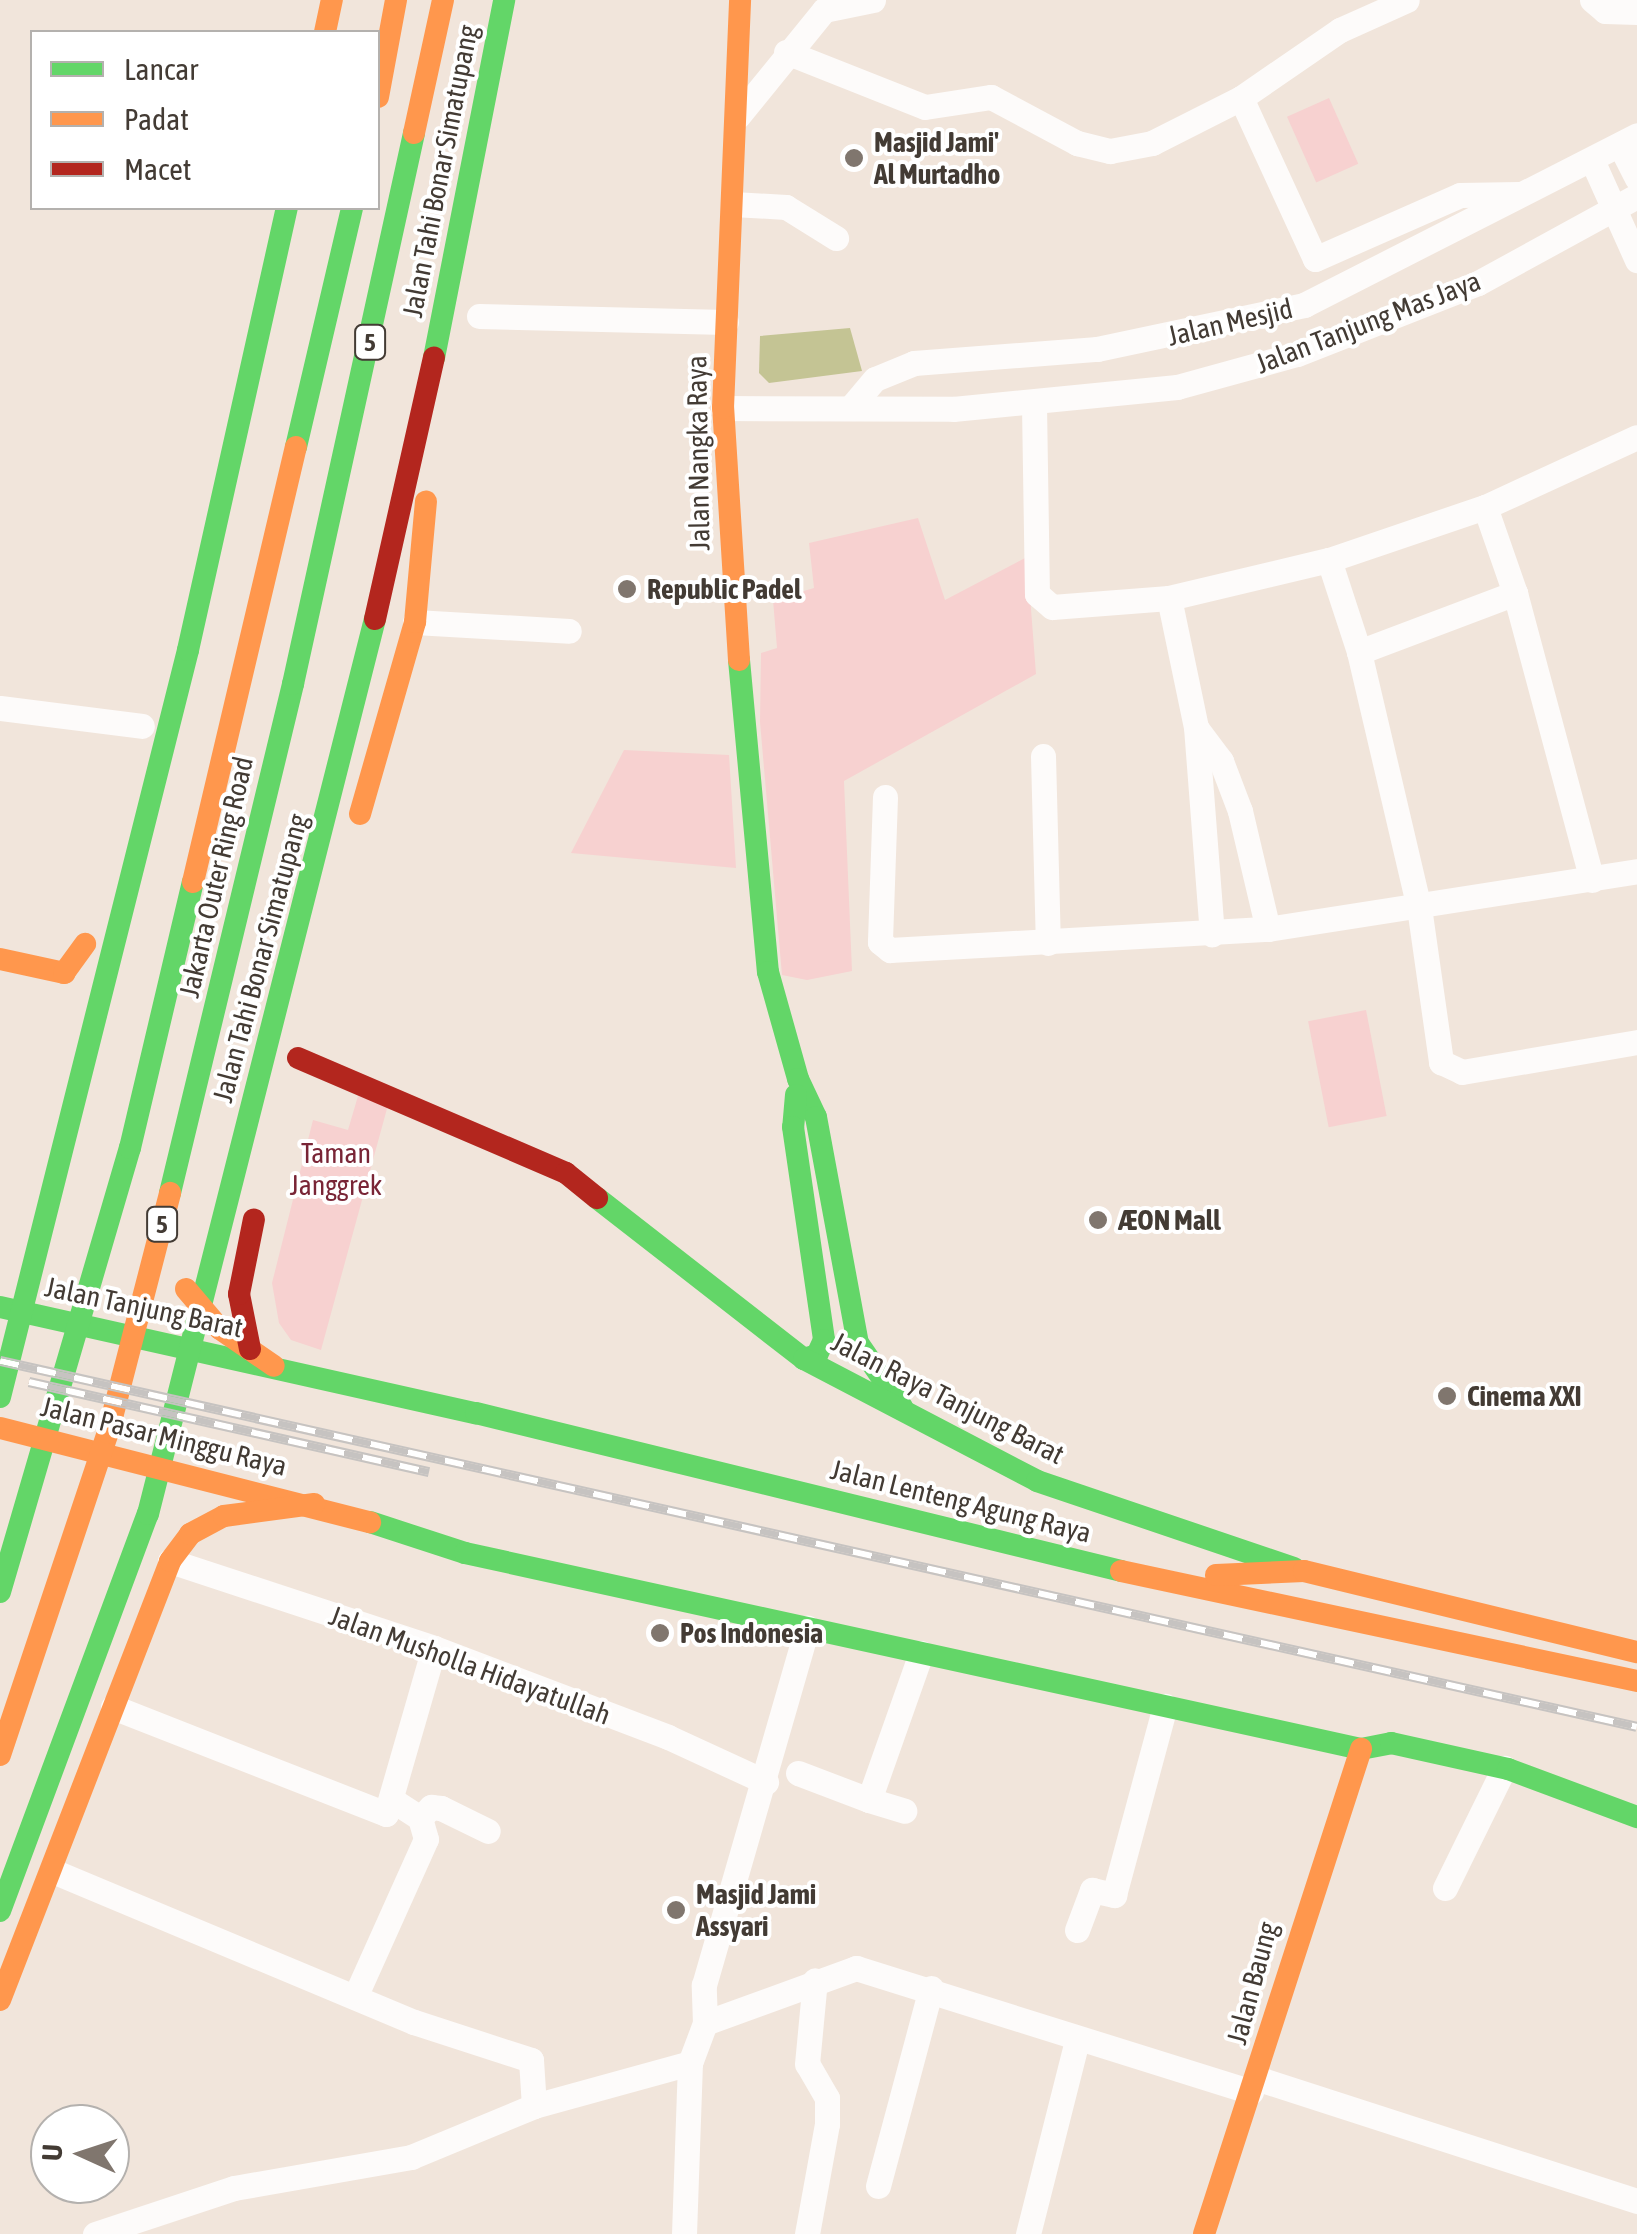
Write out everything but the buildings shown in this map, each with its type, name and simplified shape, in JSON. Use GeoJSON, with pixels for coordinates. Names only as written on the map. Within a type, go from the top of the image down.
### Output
{"type":"FeatureCollection","features":[{"type":"Feature","properties":{"kind":"main road"},"geometry":{"type":"LineString","coordinates":[[326,30],[334,0]]}},
{"type":"Feature","properties":{"kind":"main road"},"geometry":{"type":"LineString","coordinates":[[380,86],[396,0]]}},
{"type":"Feature","properties":{"kind":"main road","name":"Jakarta Outer Ring Road"},"geometry":{"type":"LineString","coordinates":[[0,1755],[108,1432],[292,684],[443,0]]}},
{"type":"Feature","properties":{"kind":"main road","name":"Jalan Tahi Bonar Simatupang"},"geometry":{"type":"LineString","coordinates":[[0,1911],[145,1524],[345,752],[430,379],[501,0]]}},
{"type":"Feature","properties":{"kind":"main road","name":"Jalan Nangka Raya"},"geometry":{"type":"LineString","coordinates":[[740,0],[724,408],[728,542],[768,972],[798,1079],[816,1117],[858,1343],[902,1407]]}},
{"type":"Feature","properties":{"kind":"main road"},"geometry":{"type":"LineString","coordinates":[[0,1397],[188,650],[287,210]]}},
{"type":"Feature","properties":{"kind":"main road","name":"Jakarta Outer Ring Road"},"geometry":{"type":"LineString","coordinates":[[0,1592],[130,1148],[352,210]]}},
{"type":"Feature","properties":{"kind":"main road"},"geometry":{"type":"LineString","coordinates":[[352,848],[415,622],[430,379]]}},
{"type":"Feature","properties":{"kind":"main road"},"geometry":{"type":"LineString","coordinates":[[313,758],[370,542],[430,379]]}},
{"type":"Feature","properties":{"kind":"main road"},"geometry":{"type":"LineString","coordinates":[[140,735],[238,432]]}},
{"type":"Feature","properties":{"kind":"main road"},"geometry":{"type":"LineString","coordinates":[[190,746],[216,617],[238,432]]}},
{"type":"Feature","properties":{"kind":"main road"},"geometry":{"type":"LineString","coordinates":[[212,1158],[290,852]]}},
{"type":"Feature","properties":{"kind":"main road"},"geometry":{"type":"LineString","coordinates":[[0,959],[64,973],[87,935],[91,1142]]}},
{"type":"Feature","properties":{"kind":"main road"},"geometry":{"type":"LineString","coordinates":[[124,1056],[131,1092],[153,1117],[185,1125],[216,1114]]}},
{"type":"Feature","properties":{"kind":"main road","name":"Jalan Raya Tanjung Barat"},"geometry":{"type":"LineString","coordinates":[[298,1057],[566,1173],[804,1359],[1037,1481],[1304,1571],[1637,1652]]}},
{"type":"Feature","properties":{"kind":"main road","name":"Jalan Nangka Raya"},"geometry":{"type":"LineString","coordinates":[[798,1079],[793,1127],[824,1340],[817,1355],[804,1359]]}},
{"type":"Feature","properties":{"kind":"main road"},"geometry":{"type":"LineString","coordinates":[[250,1348],[239,1294],[263,1187]]}},
{"type":"Feature","properties":{"kind":"main road"},"geometry":{"type":"LineString","coordinates":[[0,1286],[72,1238],[112,1275],[138,1282],[178,1272],[207,1317],[274,1366]]}},
{"type":"Feature","properties":{"kind":"main road","name":"Jalan Tanjung Barat"},"geometry":{"type":"LineString","coordinates":[[0,1306],[274,1366]]}},
{"type":"Feature","properties":{"kind":"main road","name":"Jalan Lenteng Agung Raya"},"geometry":{"type":"LineString","coordinates":[[274,1366],[1144,1577],[1637,1681]]}},
{"type":"Feature","properties":{"kind":"main road","name":"Jalan Pasar Minggu Raya"},"geometry":{"type":"LineString","coordinates":[[0,1428],[314,1504]]}},
{"type":"Feature","properties":{"kind":"main road"},"geometry":{"type":"LineString","coordinates":[[0,1492],[56,1487],[83,1500],[111,1538],[131,1660]]}},
{"type":"Feature","properties":{"kind":"main road"},"geometry":{"type":"LineString","coordinates":[[0,1854],[111,1538],[182,1505],[261,1490]]}},
{"type":"Feature","properties":{"kind":"main road"},"geometry":{"type":"LineString","coordinates":[[0,2000],[55,1872],[113,1707],[170,1562],[190,1534],[224,1516],[314,1504],[465,1554],[1361,1749],[1391,1744],[1504,1768],[1637,1817]]}},
{"type":"Feature","properties":{"kind":"main road"},"geometry":{"type":"LineString","coordinates":[[381,1524],[466,1528],[1317,1713]]}},
{"type":"Feature","properties":{"kind":"main road"},"geometry":{"type":"LineString","coordinates":[[1144,1577],[1304,1571]]}},
{"type":"Feature","properties":{"kind":"main road"},"geometry":{"type":"LineString","coordinates":[[1353,1721],[1371,1725],[1391,1744]]}},
{"type":"Feature","properties":{"kind":"main road","name":"Jalan Baung"},"geometry":{"type":"LineString","coordinates":[[1204,2234],[1312,1885],[1361,1749]]}},
{"type":"Feature","properties":{"kind":"street"},"geometry":{"type":"LineString","coordinates":[[738,116],[786,52],[824,10],[872,0]]}},
{"type":"Feature","properties":{"kind":"street"},"geometry":{"type":"LineString","coordinates":[[786,52],[926,107],[991,98],[1077,143],[1110,151],[1152,143],[1240,98],[1340,30],[1406,0]]}},
{"type":"Feature","properties":{"kind":"street"},"geometry":{"type":"LineString","coordinates":[[1592,0],[1605,11],[1637,12]]}},
{"type":"Feature","properties":{"kind":"street"},"geometry":{"type":"LineString","coordinates":[[1240,98],[1314,259],[1460,195],[1525,194]]}},
{"type":"Feature","properties":{"kind":"street"},"geometry":{"type":"LineString","coordinates":[[1628,140],[1637,178]]}},
{"type":"Feature","properties":{"kind":"street","name":"Jalan Mesjid"},"geometry":{"type":"LineString","coordinates":[[852,406],[875,378],[914,362],[1097,349],[1304,305],[1628,140]]}},
{"type":"Feature","properties":{"kind":"street"},"geometry":{"type":"LineString","coordinates":[[1592,160],[1626,201],[1637,260]]}},
{"type":"Feature","properties":{"kind":"street","name":"Jalan Tanjung Mas Jaya"},"geometry":{"type":"LineString","coordinates":[[724,408],[1034,405],[1177,387],[1297,354],[1478,283],[1626,201]]}},
{"type":"Feature","properties":{"kind":"street"},"geometry":{"type":"LineString","coordinates":[[734,204],[786,207],[836,238]]}},
{"type":"Feature","properties":{"kind":"street"},"geometry":{"type":"LineString","coordinates":[[479,316],[726,322]]}},
{"type":"Feature","properties":{"kind":"street"},"geometry":{"type":"LineString","coordinates":[[1034,405],[1037,594],[1043,602],[1170,598],[1329,560],[1485,507],[1637,437]]}},
{"type":"Feature","properties":{"kind":"street"},"geometry":{"type":"LineString","coordinates":[[1485,507],[1516,593],[1592,880]]}},
{"type":"Feature","properties":{"kind":"street"},"geometry":{"type":"LineString","coordinates":[[1329,560],[1359,652],[1419,906],[1441,1062],[1450,1070],[1637,1042]]}},
{"type":"Feature","properties":{"kind":"street"},"geometry":{"type":"LineString","coordinates":[[1359,652],[1516,593]]}},
{"type":"Feature","properties":{"kind":"street"},"geometry":{"type":"LineString","coordinates":[[1170,598],[1196,727],[1212,934]]}},
{"type":"Feature","properties":{"kind":"street"},"geometry":{"type":"LineString","coordinates":[[415,622],[568,631]]}},
{"type":"Feature","properties":{"kind":"street"},"geometry":{"type":"LineString","coordinates":[[0,708],[140,735]]}},
{"type":"Feature","properties":{"kind":"street"},"geometry":{"type":"LineString","coordinates":[[1196,727],[1221,761],[1240,811],[1268,929]]}},
{"type":"Feature","properties":{"kind":"street"},"geometry":{"type":"LineString","coordinates":[[1043,756],[1048,943]]}},
{"type":"Feature","properties":{"kind":"street"},"geometry":{"type":"LineString","coordinates":[[885,797],[880,942],[890,950],[1268,929],[1637,871]]}},
{"type":"Feature","properties":{"kind":"street","name":"Jalan Musholla Hidayatullah"},"geometry":{"type":"LineString","coordinates":[[170,1562],[434,1648],[668,1737],[766,1782]]}},
{"type":"Feature","properties":{"kind":"street"},"geometry":{"type":"LineString","coordinates":[[684,2234],[690,2062],[705,2023],[704,1985],[766,1782],[807,1628]]}},
{"type":"Feature","properties":{"kind":"street"},"geometry":{"type":"LineString","coordinates":[[113,1707],[386,1814],[434,1648]]}},
{"type":"Feature","properties":{"kind":"street"},"geometry":{"type":"LineString","coordinates":[[869,1800],[921,1652]]}},
{"type":"Feature","properties":{"kind":"street"},"geometry":{"type":"LineString","coordinates":[[1077,1930],[1092,1890],[1114,1895],[1165,1706]]}},
{"type":"Feature","properties":{"kind":"street"},"geometry":{"type":"LineString","coordinates":[[1445,1888],[1504,1768]]}},
{"type":"Feature","properties":{"kind":"street"},"geometry":{"type":"LineString","coordinates":[[798,1774],[904,1811]]}},
{"type":"Feature","properties":{"kind":"street"},"geometry":{"type":"LineString","coordinates":[[391,1799],[420,1818]]}},
{"type":"Feature","properties":{"kind":"street"},"geometry":{"type":"LineString","coordinates":[[420,1818],[440,1808],[488,1831]]}},
{"type":"Feature","properties":{"kind":"street"},"geometry":{"type":"LineString","coordinates":[[355,1997],[423,1850],[420,1818]]}},
{"type":"Feature","properties":{"kind":"street"},"geometry":{"type":"LineString","coordinates":[[55,1872],[355,1997],[531,2060],[534,2106]]}},
{"type":"Feature","properties":{"kind":"street"},"geometry":{"type":"LineString","coordinates":[[705,2023],[856,1968],[931,1988],[1077,2041],[1253,2085],[1637,2201]]}},
{"type":"Feature","properties":{"kind":"street"},"geometry":{"type":"LineString","coordinates":[[807,2234],[827,2124],[827,2098],[807,2064],[815,1980]]}},
{"type":"Feature","properties":{"kind":"street"},"geometry":{"type":"LineString","coordinates":[[878,2186],[931,1988]]}},
{"type":"Feature","properties":{"kind":"street"},"geometry":{"type":"LineString","coordinates":[[1028,2234],[1077,2041]]}},
{"type":"Feature","properties":{"kind":"street"},"geometry":{"type":"LineString","coordinates":[[94,2234],[234,2188],[411,2157],[534,2106],[690,2062]]}},
{"type":"Feature","properties":{"kind":"green space"},"geometry":{"type":"Polygon","coordinates":[[[1329,98],[1358,164],[1316,182],[1287,117],[1329,98]]]}},
{"type":"Feature","properties":{"kind":"green space"},"geometry":{"type":"Polygon","coordinates":[[[918,518],[945,600],[1027,557],[1036,674],[844,781],[852,971],[807,980],[782,975],[760,722],[761,653],[777,648],[773,600],[814,588],[809,543],[918,518]]]}},
{"type":"Feature","properties":{"kind":"green space"},"geometry":{"type":"Polygon","coordinates":[[[624,750],[729,755],[736,868],[571,853],[624,750]]]}},
{"type":"Feature","properties":{"kind":"green space"},"geometry":{"type":"Polygon","coordinates":[[[1366,1010],[1387,1116],[1329,1127],[1308,1021],[1366,1010]]]}},
{"type":"Feature","properties":{"kind":"green space","name":"Taman Janggrek"},"geometry":{"type":"Polygon","coordinates":[[[358,1096],[388,1105],[321,1350],[291,1340],[279,1323],[272,1283],[313,1120],[348,1130],[358,1096]]]}},
{"type":"Feature","properties":{"kind":"shaded area"},"geometry":{"type":"Polygon","coordinates":[[[850,328],[862,371],[769,383],[759,373],[760,336],[850,328]]]}},
{"type":"Feature","properties":{"kind":"railway"},"geometry":{"type":"LineString","coordinates":[[0,1361],[1637,1727]]}},
{"type":"Feature","properties":{"kind":"railway"},"geometry":{"type":"LineString","coordinates":[[29,1382],[429,1472]]}},
{"type":"Feature","properties":{"kind":"traffic: fast"},"geometry":{"type":"LineString","coordinates":[[434,358],[504,0]]}},
{"type":"Feature","properties":{"kind":"traffic: fast"},"geometry":{"type":"LineString","coordinates":[[170,1193],[293,684],[414,133]]}},
{"type":"Feature","properties":{"kind":"traffic: fast"},"geometry":{"type":"LineString","coordinates":[[0,1397],[188,650],[287,210]]}},
{"type":"Feature","properties":{"kind":"traffic: fast"},"geometry":{"type":"LineString","coordinates":[[296,447],[352,210]]}},
{"type":"Feature","properties":{"kind":"traffic: fast"},"geometry":{"type":"LineString","coordinates":[[0,1911],[148,1514],[375,619]]}},
{"type":"Feature","properties":{"kind":"traffic: fast"},"geometry":{"type":"LineString","coordinates":[[739,660],[768,972],[798,1079],[816,1117],[858,1343],[902,1407]]}},
{"type":"Feature","properties":{"kind":"traffic: fast"},"geometry":{"type":"LineString","coordinates":[[0,1592],[130,1148],[193,882]]}},
{"type":"Feature","properties":{"kind":"traffic: fast"},"geometry":{"type":"LineString","coordinates":[[796,1095],[793,1127],[824,1340],[817,1355],[804,1359]]}},
{"type":"Feature","properties":{"kind":"traffic: fast"},"geometry":{"type":"LineString","coordinates":[[597,1198],[804,1359],[1037,1481],[1294,1568]]}},
{"type":"Feature","properties":{"kind":"traffic: fast"},"geometry":{"type":"LineString","coordinates":[[0,1307],[476,1413],[1121,1571]]}},
{"type":"Feature","properties":{"kind":"traffic: fast"},"geometry":{"type":"LineString","coordinates":[[370,1522],[465,1553],[1361,1749],[1391,1743],[1508,1769],[1637,1817]]}},
{"type":"Feature","properties":{"kind":"traffic: slow"},"geometry":{"type":"LineString","coordinates":[[325,30],[332,0]]}},
{"type":"Feature","properties":{"kind":"traffic: slow"},"geometry":{"type":"LineString","coordinates":[[380,86],[396,0]]}},
{"type":"Feature","properties":{"kind":"traffic: slow"},"geometry":{"type":"LineString","coordinates":[[414,133],[443,0]]}},
{"type":"Feature","properties":{"kind":"traffic: slow"},"geometry":{"type":"LineString","coordinates":[[739,660],[723,408],[740,0]]}},
{"type":"Feature","properties":{"kind":"traffic: slow"},"geometry":{"type":"LineString","coordinates":[[193,882],[296,447]]}},
{"type":"Feature","properties":{"kind":"traffic: slow"},"geometry":{"type":"LineString","coordinates":[[360,814],[415,622],[426,501]]}},
{"type":"Feature","properties":{"kind":"traffic: slow"},"geometry":{"type":"LineString","coordinates":[[0,959],[64,973],[85,944]]}},
{"type":"Feature","properties":{"kind":"traffic: slow"},"geometry":{"type":"LineString","coordinates":[[0,1755],[108,1433],[170,1193]]}},
{"type":"Feature","properties":{"kind":"traffic: slow"},"geometry":{"type":"LineString","coordinates":[[186,1289],[220,1329],[274,1366]]}},
{"type":"Feature","properties":{"kind":"traffic: slow"},"geometry":{"type":"LineString","coordinates":[[0,1428],[370,1522]]}},
{"type":"Feature","properties":{"kind":"traffic: slow"},"geometry":{"type":"LineString","coordinates":[[0,2000],[170,1561],[190,1534],[224,1516],[314,1504]]}},
{"type":"Feature","properties":{"kind":"traffic: slow"},"geometry":{"type":"LineString","coordinates":[[1121,1571],[1637,1681]]}},
{"type":"Feature","properties":{"kind":"traffic: slow"},"geometry":{"type":"LineString","coordinates":[[1216,1575],[1304,1571],[1637,1652]]}},
{"type":"Feature","properties":{"kind":"traffic: slow"},"geometry":{"type":"LineString","coordinates":[[1204,2234],[1361,1749]]}},
{"type":"Feature","properties":{"kind":"traffic: jam"},"geometry":{"type":"LineString","coordinates":[[375,619],[434,358]]}},
{"type":"Feature","properties":{"kind":"traffic: jam"},"geometry":{"type":"LineString","coordinates":[[298,1058],[566,1173],[597,1198]]}},
{"type":"Feature","properties":{"kind":"traffic: jam"},"geometry":{"type":"LineString","coordinates":[[250,1349],[239,1294],[254,1219]]}},
{"type":"Feature","properties":{"kind":"place","name":"Masjid Jami' Al Murtadho"},"geometry":{"type":"Point","coordinates":[854,158]}},
{"type":"Feature","properties":{"kind":"place","name":"Republic Padel"},"geometry":{"type":"Point","coordinates":[627,589]}},
{"type":"Feature","properties":{"kind":"place","name":"ÆON Mall"},"geometry":{"type":"Point","coordinates":[1098,1220]}},
{"type":"Feature","properties":{"kind":"place","name":"Cinema XXI"},"geometry":{"type":"Point","coordinates":[1447,1396]}},
{"type":"Feature","properties":{"kind":"place","name":"Pos Indonesia"},"geometry":{"type":"Point","coordinates":[660,1633]}},
{"type":"Feature","properties":{"kind":"place","name":"Masjid Jami Assyari"},"geometry":{"type":"Point","coordinates":[676,1910]}}]}
